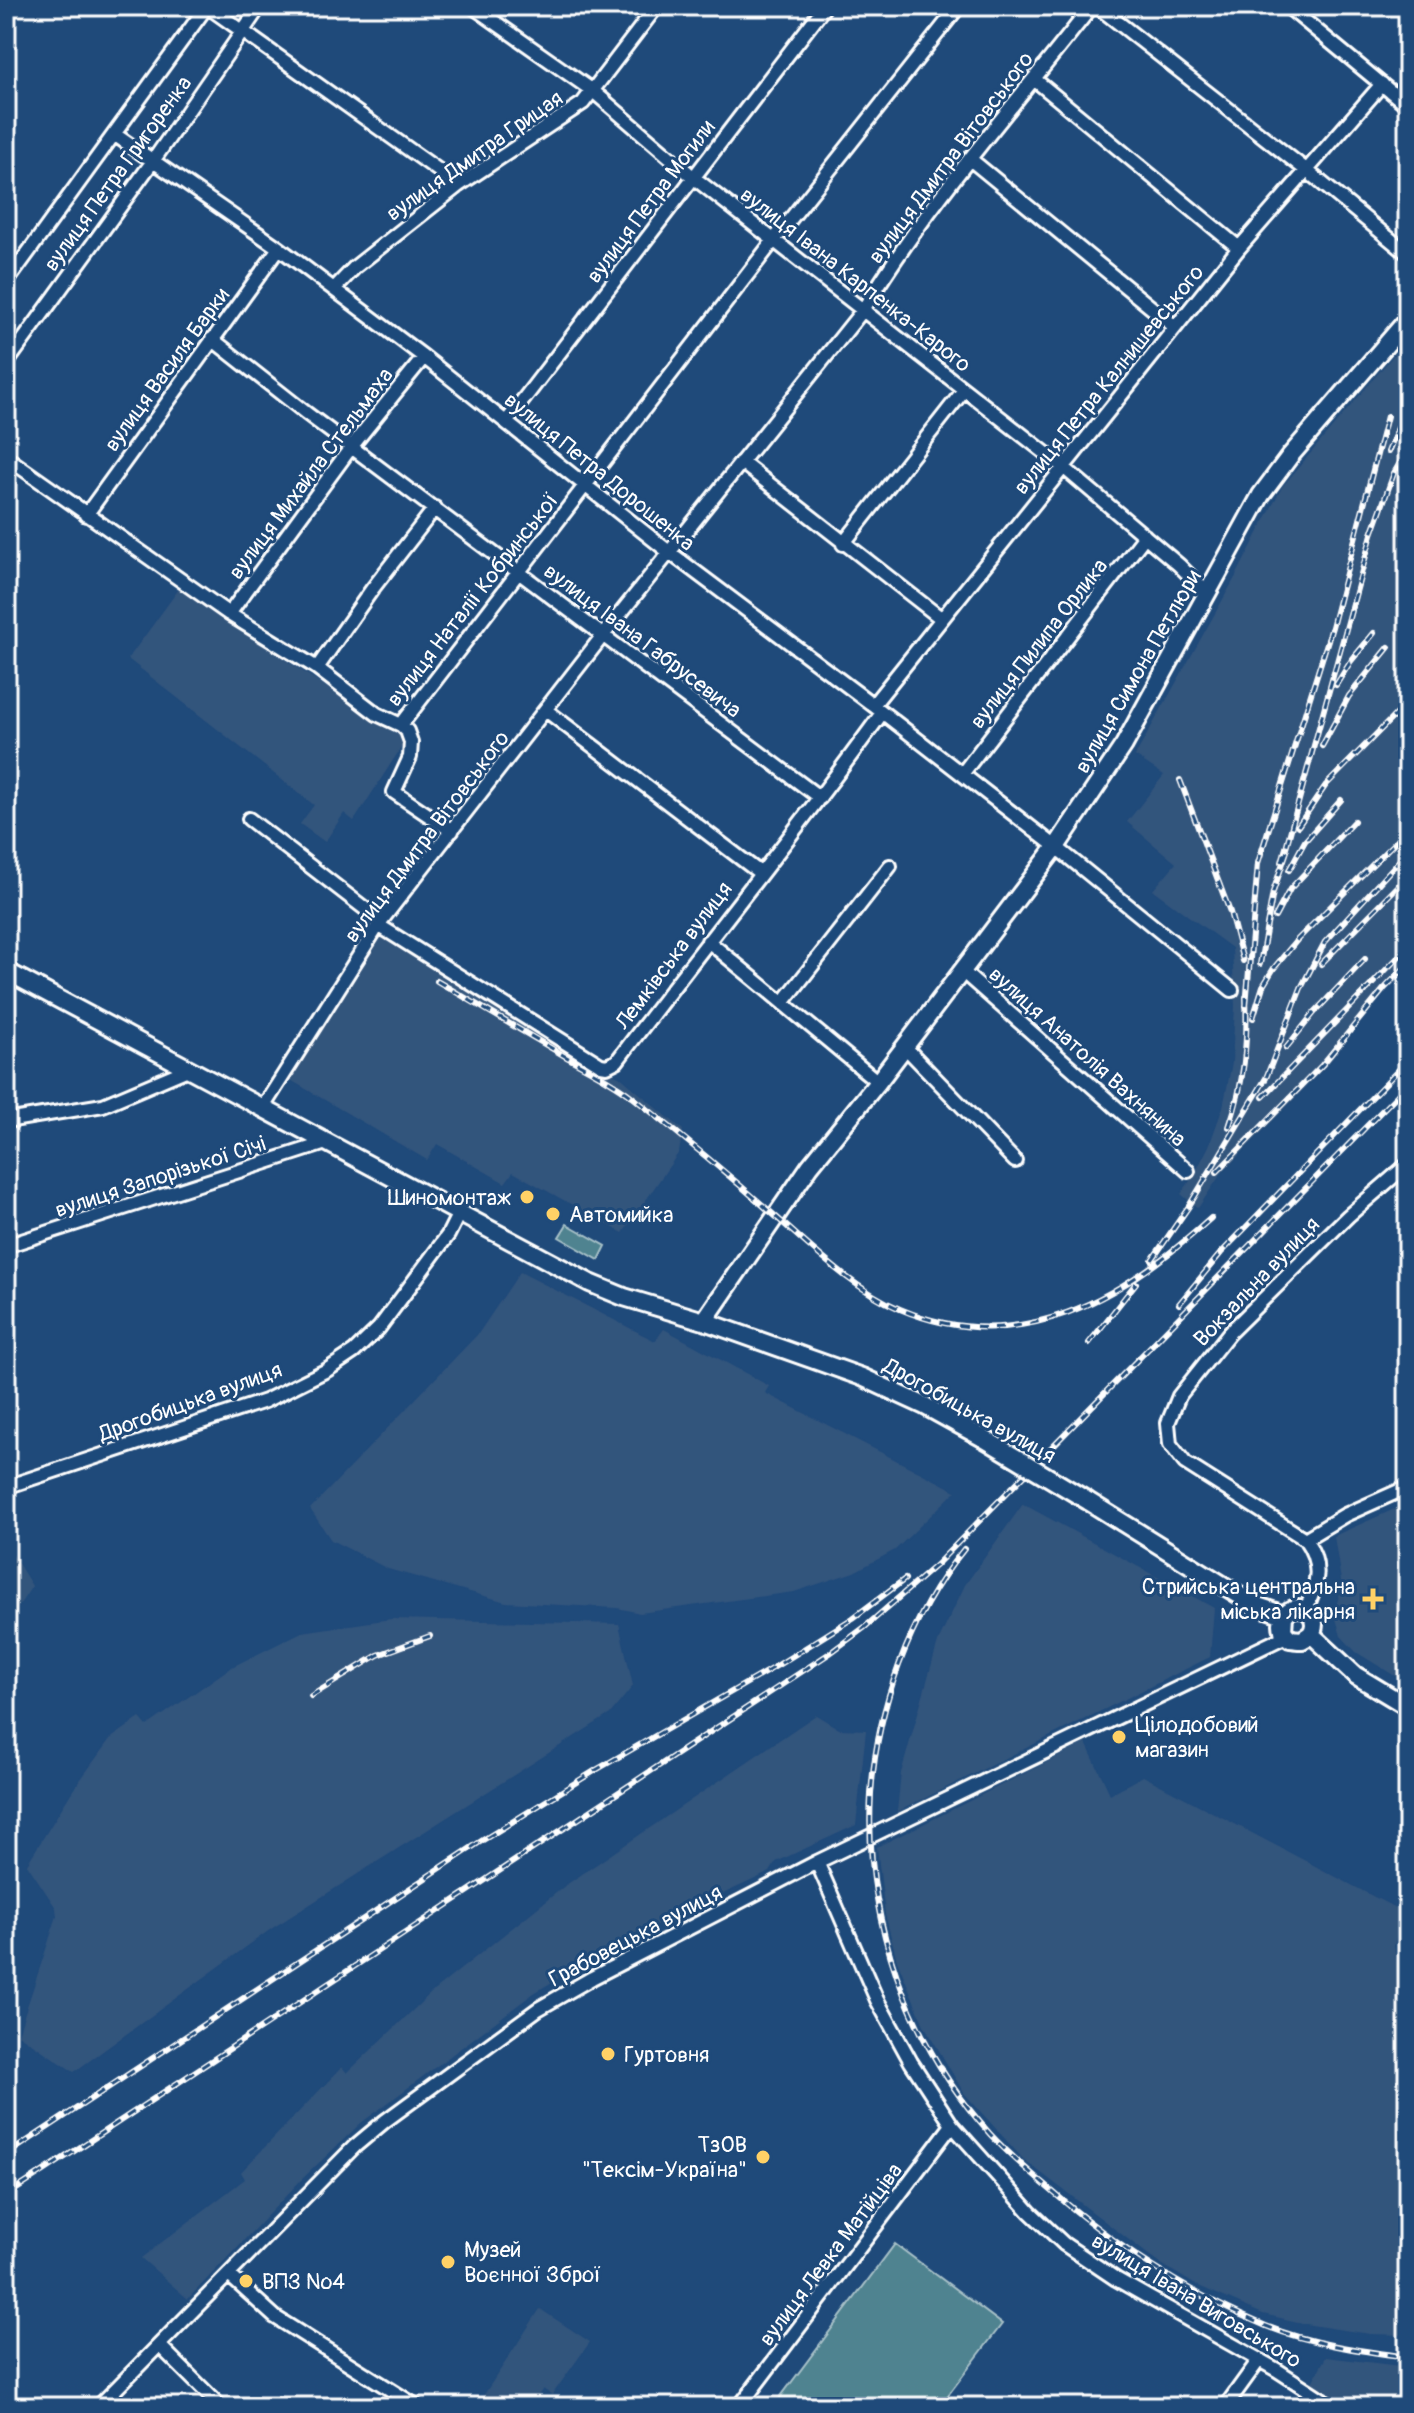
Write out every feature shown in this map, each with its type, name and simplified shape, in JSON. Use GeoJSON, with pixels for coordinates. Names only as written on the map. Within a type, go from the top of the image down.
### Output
{"type":"FeatureCollection","features":[{"type":"Feature","properties":{"kind":"main road","name":"вулиця Симона Петлюри"},"geometry":{"type":"LineString","coordinates":[[704,1321],[810,1166],[878,1082],[1056,847],[1124,745],[1261,495],[1290,456],[1408,319]]}},
{"type":"Feature","properties":{"kind":"main road","name":"Дрогобицька вулиця"},"geometry":{"type":"LineString","coordinates":[[6,971],[590,1283],[883,1386],[983,1438],[1255,1605],[1284,1615]]}},
{"type":"Feature","properties":{"kind":"main road"},"geometry":{"type":"LineString","coordinates":[[1294,1608],[1305,1610],[1313,1618],[1311,1634],[1302,1640],[1286,1636],[1281,1625],[1284,1615],[1294,1608]]}},
{"type":"Feature","properties":{"kind":"main road"},"geometry":{"type":"LineString","coordinates":[[1311,1634],[1355,1675],[1408,1707]]}},
{"type":"Feature","properties":{"kind":"street"},"geometry":{"type":"LineString","coordinates":[[6,283],[207,6],[459,185]]}},
{"type":"Feature","properties":{"kind":"street","name":"вулиця Петра Григоренка"},"geometry":{"type":"LineString","coordinates":[[6,364],[153,161],[260,6]]}},
{"type":"Feature","properties":{"kind":"street","name":"вулиця Івана Карпенка-Карого"},"geometry":{"type":"LineString","coordinates":[[472,6],[593,91],[693,177],[1062,466],[1208,594]]}},
{"type":"Feature","properties":{"kind":"street","name":"вулиця Дмитра Грицая"},"geometry":{"type":"LineString","coordinates":[[334,289],[355,267],[459,185],[583,103],[657,6]]}},
{"type":"Feature","properties":{"kind":"street","name":"вулиця Петра Могили"},"geometry":{"type":"LineString","coordinates":[[507,421],[825,6]]}},
{"type":"Feature","properties":{"kind":"street","name":"вулиця Наталії Кобринської"},"geometry":{"type":"LineString","coordinates":[[401,725],[774,240],[959,6]]}},
{"type":"Feature","properties":{"kind":"street"},"geometry":{"type":"LineString","coordinates":[[1094,6],[1306,170],[1408,254]]}},
{"type":"Feature","properties":{"kind":"street","name":"вулиця Дмитра Вітовського"},"geometry":{"type":"LineString","coordinates":[[262,1109],[379,923],[604,634],[863,310],[890,265],[970,159],[1094,6]]}},
{"type":"Feature","properties":{"kind":"street"},"geometry":{"type":"LineString","coordinates":[[1287,6],[1408,106]]}},
{"type":"Feature","properties":{"kind":"street"},"geometry":{"type":"LineString","coordinates":[[1034,79],[1239,248]]}},
{"type":"Feature","properties":{"kind":"street","name":"вулиця Петра Калнишевського"},"geometry":{"type":"LineString","coordinates":[[877,709],[942,619],[1062,466],[1239,248],[1382,84]]}},
{"type":"Feature","properties":{"kind":"street","name":"вулиця Петра Дорошенка"},"geometry":{"type":"LineString","coordinates":[[114,134],[279,248],[424,357],[669,552],[1056,847],[1232,990]]}},
{"type":"Feature","properties":{"kind":"street"},"geometry":{"type":"LineString","coordinates":[[970,159],[1175,327]]}},
{"type":"Feature","properties":{"kind":"street","name":"вулиця Василя Барки"},"geometry":{"type":"LineString","coordinates":[[86,515],[279,248]]}},
{"type":"Feature","properties":{"kind":"street","name":"вулиця Івана Габрусевича"},"geometry":{"type":"LineString","coordinates":[[212,339],[306,413],[820,798]]}},
{"type":"Feature","properties":{"kind":"street","name":"вулиця Михайла Стельмаха"},"geometry":{"type":"LineString","coordinates":[[229,614],[352,446],[424,357]]}},
{"type":"Feature","properties":{"kind":"street"},"geometry":{"type":"LineString","coordinates":[[843,544],[964,390]]}},
{"type":"Feature","properties":{"kind":"street"},"geometry":{"type":"LineString","coordinates":[[6,457],[229,614],[317,668],[377,714],[401,725],[411,742],[410,757],[394,792],[452,831]]}},
{"type":"Feature","properties":{"kind":"street"},"geometry":{"type":"LineString","coordinates":[[741,462],[942,619]]}},
{"type":"Feature","properties":{"kind":"street"},"geometry":{"type":"LineString","coordinates":[[317,668],[373,588],[435,508]]}},
{"type":"Feature","properties":{"kind":"street","name":"вулиця Пилипа Орлика"},"geometry":{"type":"LineString","coordinates":[[962,774],[1145,536]]}},
{"type":"Feature","properties":{"kind":"street","name":"Лемківська вулиця"},"geometry":{"type":"LineString","coordinates":[[379,923],[607,1066],[617,1061],[820,798],[877,709]]}},
{"type":"Feature","properties":{"kind":"street","name":"Лемківська вулиця"},"geometry":{"type":"LineString","coordinates":[[547,711],[760,873]]}},
{"type":"Feature","properties":{"kind":"street"},"geometry":{"type":"LineString","coordinates":[[249,819],[379,923]]}},
{"type":"Feature","properties":{"kind":"street"},"geometry":{"type":"LineString","coordinates":[[783,1003],[890,866]]}},
{"type":"Feature","properties":{"kind":"street"},"geometry":{"type":"LineString","coordinates":[[708,941],[878,1082]]}},
{"type":"Feature","properties":{"kind":"street","name":"вулиця Анатолія Вахнянина"},"geometry":{"type":"LineString","coordinates":[[962,971],[1188,1171]]}},
{"type":"Feature","properties":{"kind":"street"},"geometry":{"type":"LineString","coordinates":[[904,1046],[1015,1161]]}},
{"type":"Feature","properties":{"kind":"street"},"geometry":{"type":"LineString","coordinates":[[6,1121],[103,1105],[188,1069]]}},
{"type":"Feature","properties":{"kind":"street","name":"вулиця Запорізької Січі"},"geometry":{"type":"LineString","coordinates":[[6,1246],[326,1143]]}},
{"type":"Feature","properties":{"kind":"street","name":"Вокзальна вулиця"},"geometry":{"type":"LineString","coordinates":[[1305,1539],[1185,1463],[1170,1444],[1168,1423],[1179,1396],[1229,1333],[1348,1216],[1408,1164]]}},
{"type":"Feature","properties":{"kind":"street","name":"Дрогобицька вулиця"},"geometry":{"type":"LineString","coordinates":[[6,1487],[265,1401],[327,1370],[354,1352],[379,1328],[448,1235],[459,1213]]}},
{"type":"Feature","properties":{"kind":"street"},"geometry":{"type":"LineString","coordinates":[[1305,1610],[1315,1591],[1318,1569],[1315,1553],[1305,1539],[1345,1515],[1408,1487]]}},
{"type":"Feature","properties":{"kind":"street","name":"Грабовецька вулиця"},"geometry":{"type":"LineString","coordinates":[[98,2407],[355,2146],[538,2009],[817,1862],[1286,1636]]}},
{"type":"Feature","properties":{"kind":"street","name":"вулиця Івана Виговського"},"geometry":{"type":"LineString","coordinates":[[817,1862],[892,2029],[952,2125],[1030,2212],[1064,2244],[1116,2279],[1259,2360],[1334,2407]]}},
{"type":"Feature","properties":{"kind":"street","name":"вулиця Левка Матійціва"},"geometry":{"type":"LineString","coordinates":[[739,2407],[952,2125]]}},
{"type":"Feature","properties":{"kind":"street"},"geometry":{"type":"LineString","coordinates":[[229,2275],[275,2317],[418,2407]]}},
{"type":"Feature","properties":{"kind":"street"},"geometry":{"type":"LineString","coordinates":[[160,2346],[221,2407]]}},
{"type":"Feature","properties":{"kind":"street"},"geometry":{"type":"LineString","coordinates":[[1225,2407],[1259,2360]]}},
{"type":"Feature","properties":{"kind":"shaded area"},"geometry":{"type":"Polygon","coordinates":[[[1408,338],[1408,969],[1379,999],[1328,1064],[1221,1174],[1198,1208],[1181,1194],[1209,1146],[1223,1107],[1232,1063],[1235,1006],[1232,948],[1153,890],[1176,863],[1127,822],[1164,775],[1135,756],[1282,487],[1408,338]]]}},
{"type":"Feature","properties":{"kind":"shaded area"},"geometry":{"type":"Polygon","coordinates":[[[179,589],[406,740],[354,821],[344,813],[325,842],[300,824],[314,805],[128,659],[179,589]]]}},
{"type":"Feature","properties":{"kind":"shaded area"},"geometry":{"type":"Polygon","coordinates":[[[388,935],[599,1068],[619,1076],[683,1130],[679,1152],[623,1233],[513,1172],[505,1183],[437,1144],[427,1160],[289,1079],[376,938],[388,935]]]}},
{"type":"Feature","properties":{"kind":"shaded area"},"geometry":{"type":"Polygon","coordinates":[[[520,1272],[655,1341],[664,1329],[769,1386],[765,1393],[956,1491],[895,1550],[854,1572],[794,1592],[640,1613],[617,1608],[506,1602],[388,1569],[331,1540],[310,1509],[478,1334],[520,1272]]]}},
{"type":"Feature","properties":{"kind":"shaded area","name":"Стрийська центральна міська лікарня"},"geometry":{"type":"Polygon","coordinates":[[[1408,1503],[1408,1684],[1356,1652],[1341,1636],[1334,1612],[1342,1587],[1334,1536],[1408,1503]]]}},
{"type":"Feature","properties":{"kind":"shaded area"},"geometry":{"type":"Polygon","coordinates":[[[1023,1504],[1214,1608],[1210,1657],[897,1812],[901,1773],[938,1642],[965,1585],[1023,1504]]]}},
{"type":"Feature","properties":{"kind":"shaded area"},"geometry":{"type":"Polygon","coordinates":[[[6,1544],[32,1586],[6,1625],[6,1544]]]}},
{"type":"Feature","properties":{"kind":"shaded area"},"geometry":{"type":"Polygon","coordinates":[[[391,1619],[619,1624],[633,1686],[610,1714],[271,1929],[74,2072],[18,2034],[57,1916],[56,1908],[27,1864],[73,1790],[110,1739],[140,1718],[147,1726],[230,1668],[302,1632],[391,1619]]]}},
{"type":"Feature","properties":{"kind":"shaded area"},"geometry":{"type":"Polygon","coordinates":[[[816,1715],[839,1729],[866,1730],[856,1825],[776,1862],[770,1872],[613,1945],[534,1993],[361,2123],[301,2180],[188,2299],[141,2258],[245,2179],[241,2172],[342,2067],[347,2073],[431,1993],[566,1885],[816,1715]]]}},
{"type":"Feature","properties":{"kind":"shaded area"},"geometry":{"type":"Polygon","coordinates":[[[1086,1743],[1110,1794],[1143,1776],[1403,1912],[1394,1946],[1408,2023],[1408,2335],[1370,2334],[1263,2314],[1194,2284],[1158,2262],[1023,2159],[964,2093],[924,2025],[897,1960],[885,1914],[877,1847],[1086,1743]]]}},
{"type":"Feature","properties":{"kind":"shaded area"},"geometry":{"type":"Polygon","coordinates":[[[540,2309],[590,2342],[552,2395],[543,2389],[529,2407],[476,2407],[540,2309]]]}},
{"type":"Feature","properties":{"kind":"shaded area"},"geometry":{"type":"Polygon","coordinates":[[[1326,2357],[1408,2367],[1408,2407],[1342,2407],[1310,2386],[1326,2357]]]}},
{"type":"Feature","properties":{"kind":"green space"},"geometry":{"type":"Polygon","coordinates":[[[567,1224],[606,1246],[599,1260],[559,1237],[567,1224]]]}},
{"type":"Feature","properties":{"kind":"green space"},"geometry":{"type":"Polygon","coordinates":[[[895,2244],[1002,2324],[939,2407],[773,2407],[895,2244]]]}},
{"type":"Feature","properties":{"kind":"railway"},"geometry":{"type":"LineString","coordinates":[[1388,452],[1408,404]]}},
{"type":"Feature","properties":{"kind":"railway"},"geometry":{"type":"LineString","coordinates":[[1246,1006],[1258,863],[1332,627],[1387,416]]}},
{"type":"Feature","properties":{"kind":"railway"},"geometry":{"type":"LineString","coordinates":[[1282,862],[1372,534],[1394,473],[1408,449]]}},
{"type":"Feature","properties":{"kind":"railway"},"geometry":{"type":"LineString","coordinates":[[1336,685],[1374,633]]}},
{"type":"Feature","properties":{"kind":"railway"},"geometry":{"type":"LineString","coordinates":[[1322,746],[1349,696],[1389,647]]}},
{"type":"Feature","properties":{"kind":"railway"},"geometry":{"type":"LineString","coordinates":[[1298,826],[1326,785],[1408,702]]}},
{"type":"Feature","properties":{"kind":"railway"},"geometry":{"type":"LineString","coordinates":[[1180,780],[1230,912],[1243,961]]}},
{"type":"Feature","properties":{"kind":"railway"},"geometry":{"type":"LineString","coordinates":[[1289,870],[1305,841],[1341,800]]}},
{"type":"Feature","properties":{"kind":"railway"},"geometry":{"type":"LineString","coordinates":[[1275,917],[1290,889],[1354,821]]}},
{"type":"Feature","properties":{"kind":"railway"},"geometry":{"type":"LineString","coordinates":[[1253,1018],[1263,986],[1274,968],[1297,940],[1402,835]]}},
{"type":"Feature","properties":{"kind":"railway"},"geometry":{"type":"LineString","coordinates":[[1260,964],[1273,892],[1287,851]]}},
{"type":"Feature","properties":{"kind":"railway"},"geometry":{"type":"LineString","coordinates":[[1152,1260],[1189,1206],[1266,1078],[1301,988],[1325,942],[1408,851]]}},
{"type":"Feature","properties":{"kind":"railway"},"geometry":{"type":"LineString","coordinates":[[1321,964],[1408,876]]}},
{"type":"Feature","properties":{"kind":"railway"},"geometry":{"type":"LineString","coordinates":[[1263,1097],[1408,947]]}},
{"type":"Feature","properties":{"kind":"railway"},"geometry":{"type":"LineString","coordinates":[[1286,1048],[1365,959]]}},
{"type":"Feature","properties":{"kind":"railway"},"geometry":{"type":"LineString","coordinates":[[1217,1172],[1322,1065],[1408,964]]}},
{"type":"Feature","properties":{"kind":"railway"},"geometry":{"type":"LineString","coordinates":[[437,981],[627,1093],[723,1170],[834,1267],[866,1290],[900,1309],[944,1323],[987,1328],[1028,1324],[1068,1313],[1142,1273],[1211,1218]]}},
{"type":"Feature","properties":{"kind":"railway"},"geometry":{"type":"LineString","coordinates":[[1229,1127],[1244,1063],[1246,997]]}},
{"type":"Feature","properties":{"kind":"railway"},"geometry":{"type":"LineString","coordinates":[[1179,1304],[1221,1253],[1408,1060]]}},
{"type":"Feature","properties":{"kind":"railway"},"geometry":{"type":"LineString","coordinates":[[6,2196],[865,1627],[936,1565],[1408,1084]]}},
{"type":"Feature","properties":{"kind":"railway"},"geometry":{"type":"LineString","coordinates":[[1089,1343],[1136,1283]]}},
{"type":"Feature","properties":{"kind":"railway"},"geometry":{"type":"LineString","coordinates":[[964,1549],[927,1604],[899,1665],[880,1729],[871,1794],[875,1886],[884,1932],[897,1976],[935,2059],[961,2098],[1008,2152],[1089,2221],[1162,2272],[1239,2314],[1283,2332],[1336,2346],[1408,2357]]}},
{"type":"Feature","properties":{"kind":"railway"},"geometry":{"type":"LineString","coordinates":[[6,2155],[483,1840],[596,1770],[778,1665],[853,1618],[905,1579]]}},
{"type":"Feature","properties":{"kind":"railway"},"geometry":{"type":"LineString","coordinates":[[311,1696],[378,1655],[430,1636]]}},
{"type":"Feature","properties":{"kind":"place","name":"Шиномонтаж"},"geometry":{"type":"Point","coordinates":[527,1197]}},
{"type":"Feature","properties":{"kind":"place","name":"Автомийка"},"geometry":{"type":"Point","coordinates":[553,1214]}},
{"type":"Feature","properties":{"kind":"place","name":"Стрийська центральна міська лікарня"},"geometry":{"type":"Point","coordinates":[1373,1599]}},
{"type":"Feature","properties":{"kind":"place","name":"Цілодобовий магазин"},"geometry":{"type":"Point","coordinates":[1119,1737]}},
{"type":"Feature","properties":{"kind":"place","name":"Гуртовня"},"geometry":{"type":"Point","coordinates":[608,2054]}},
{"type":"Feature","properties":{"kind":"place","name":"ТзОВ \"Тексім-Україна\""},"geometry":{"type":"Point","coordinates":[763,2157]}},
{"type":"Feature","properties":{"kind":"place","name":"Музей Воєнної Зброї"},"geometry":{"type":"Point","coordinates":[448,2262]}},
{"type":"Feature","properties":{"kind":"place","name":"ВПЗ №4"},"geometry":{"type":"Point","coordinates":[246,2281]}}]}
